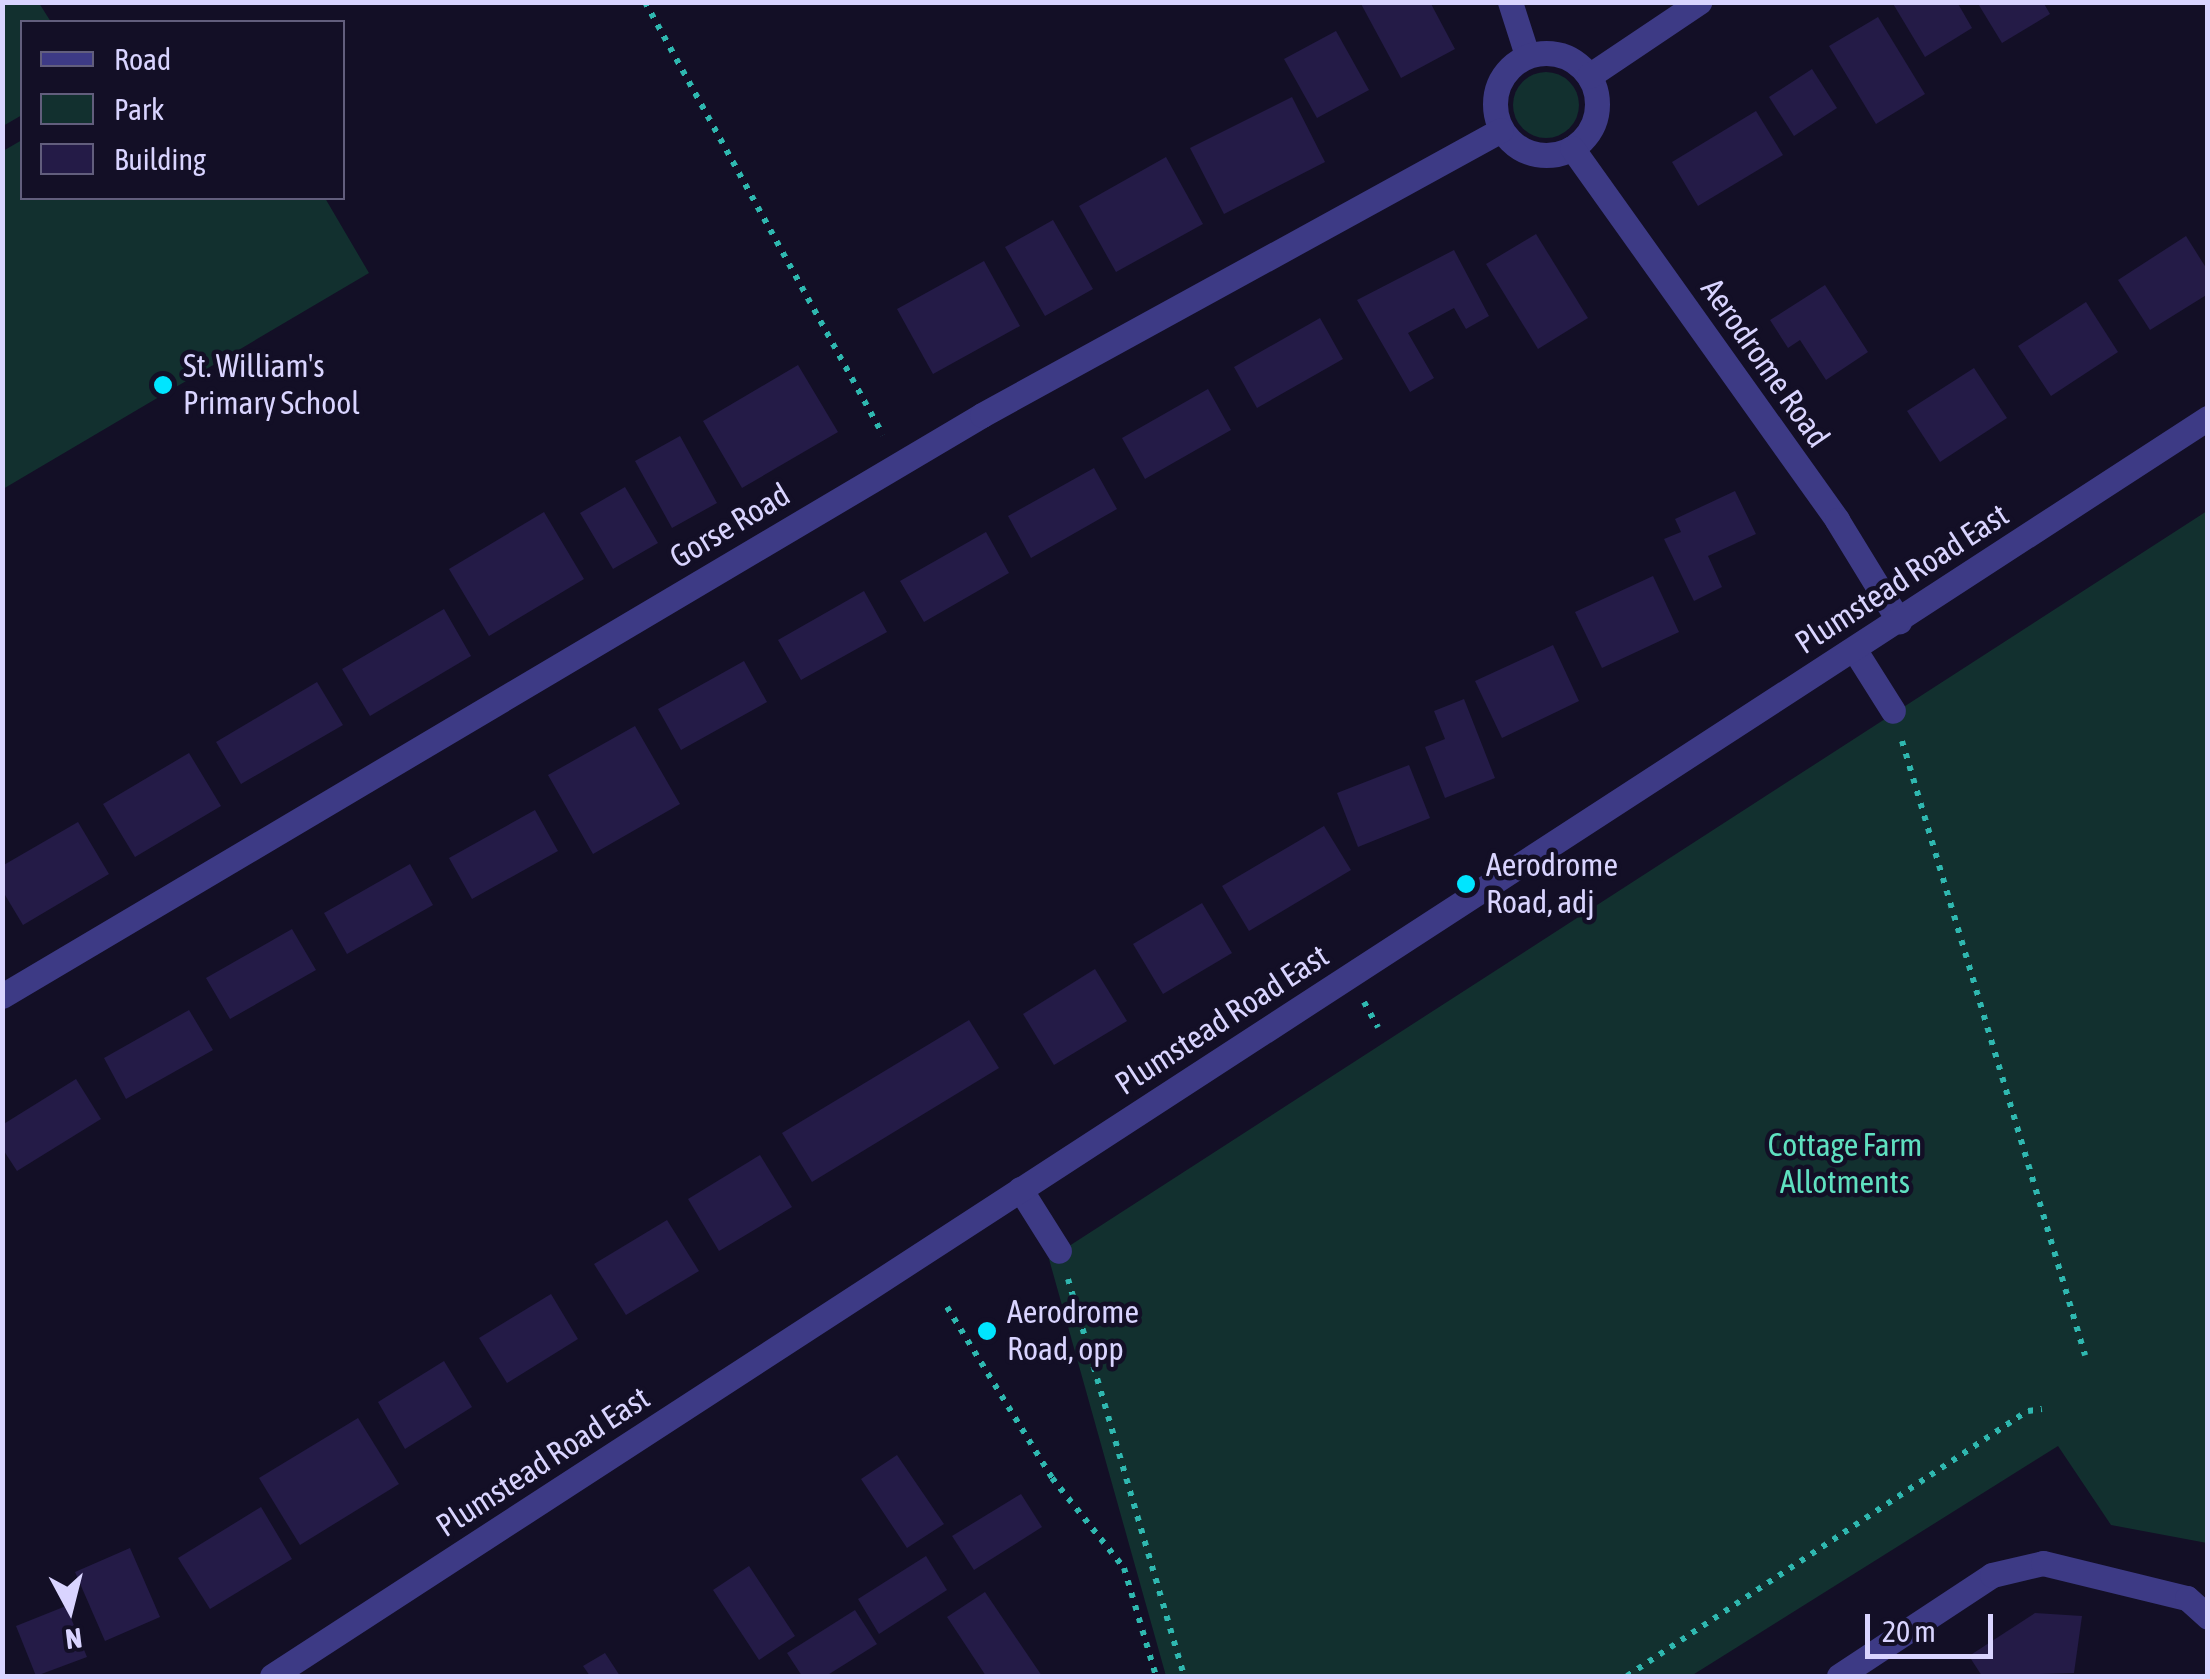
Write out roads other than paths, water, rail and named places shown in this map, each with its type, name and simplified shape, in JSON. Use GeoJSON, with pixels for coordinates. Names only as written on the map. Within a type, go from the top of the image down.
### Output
{"type":"FeatureCollection","features":[{"type":"Feature","properties":{"kind":"street"},"geometry":{"type":"LineString","coordinates":[[1510,2],[1527,56]]}},
{"type":"Feature","properties":{"kind":"street"},"geometry":{"type":"LineString","coordinates":[[1589,76],[1699,2]]}},
{"type":"Feature","properties":{"kind":"street"},"geometry":{"type":"LineString","coordinates":[[1562,55],[1589,76],[1597,108],[1584,138],[1557,154],[1524,151],[1501,130],[1494,95],[1500,78],[1527,56],[1562,55]]}},
{"type":"Feature","properties":{"kind":"street","name":"Gorse Road"},"geometry":{"type":"LineString","coordinates":[[2,996],[899,464],[1501,130]]}},
{"type":"Feature","properties":{"kind":"street","name":"Aerodrome Road"},"geometry":{"type":"LineString","coordinates":[[1572,148],[1837,520],[1899,621]]}},
{"type":"Feature","properties":{"kind":"street","name":"Plumstead Road East"},"geometry":{"type":"LineString","coordinates":[[272,1676],[2208,418]]}},
{"type":"Feature","properties":{"kind":"street"},"geometry":{"type":"LineString","coordinates":[[1854,650],[1893,711]]}},
{"type":"Feature","properties":{"kind":"street"},"geometry":{"type":"LineString","coordinates":[[1020,1189],[1060,1251]]}},
{"type":"Feature","properties":{"kind":"street"},"geometry":{"type":"LineString","coordinates":[[1839,1676],[1992,1575],[2042,1563],[2188,1598],[2208,1616]]}},
{"type":"Feature","properties":{"kind":"place","name":"St. William's Primary School"},"geometry":{"type":"Point","coordinates":[163,385]}},
{"type":"Feature","properties":{"kind":"place","name":"Aerodrome Road, adj"},"geometry":{"type":"Point","coordinates":[1466,884]}},
{"type":"Feature","properties":{"kind":"place","name":"Aerodrome Road, opp"},"geometry":{"type":"Point","coordinates":[987,1331]}},
{"type":"Feature","properties":{"kind":"park label","name":"Cottage Farm Allotments"},"geometry":{"type":"Point","coordinates":[1845,1164]}}]}
